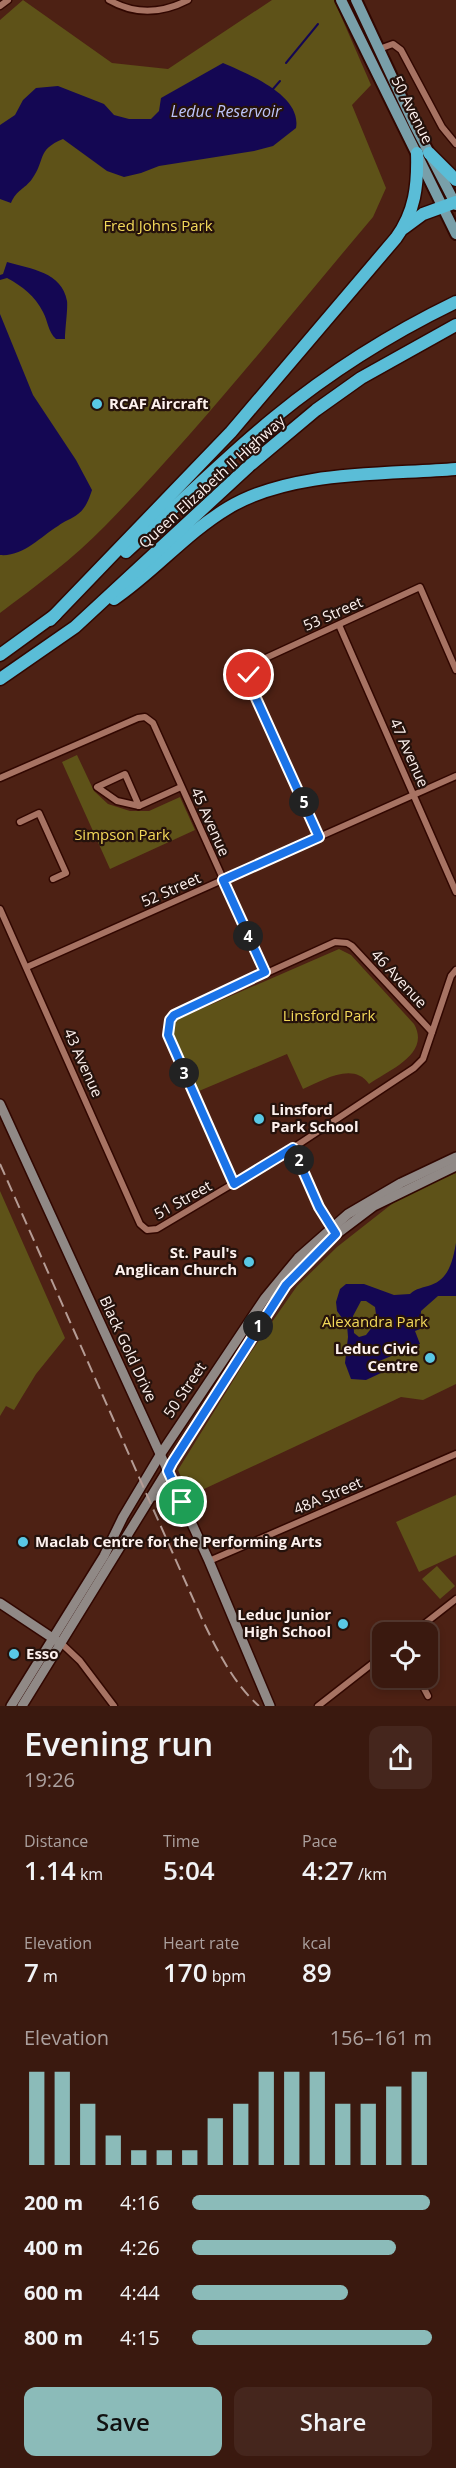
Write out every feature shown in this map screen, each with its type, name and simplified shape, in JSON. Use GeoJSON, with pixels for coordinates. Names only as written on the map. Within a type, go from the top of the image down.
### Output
{"type":"FeatureCollection","features":[{"type":"Feature","properties":{"kind":"highway"},"geometry":{"type":"LineString","coordinates":[[423,153],[456,180]]}},
{"type":"Feature","properties":{"kind":"highway"},"geometry":{"type":"LineString","coordinates":[[403,228],[416,196],[423,153]]}},
{"type":"Feature","properties":{"kind":"highway"},"geometry":{"type":"LineString","coordinates":[[50,620],[231,432],[403,228],[423,214],[453,206]]}},
{"type":"Feature","properties":{"kind":"highway","name":"Queen Elizabeth II Highway"},"geometry":{"type":"LineString","coordinates":[[0,655],[50,620],[277,415],[333,373],[375,346],[456,302]]}},
{"type":"Feature","properties":{"kind":"highway","name":"Queen Elizabeth II Highway"},"geometry":{"type":"LineString","coordinates":[[0,679],[75,627],[249,466],[316,410],[361,378],[456,325]]}},
{"type":"Feature","properties":{"kind":"highway"},"geometry":{"type":"LineString","coordinates":[[75,627],[133,587],[202,526],[228,508],[253,495],[302,481],[456,468]]}},
{"type":"Feature","properties":{"kind":"main road","name":"50 Avenue"},"geometry":{"type":"LineString","coordinates":[[341,0],[453,206],[456,234]]}},
{"type":"Feature","properties":{"kind":"main road","name":"50 Avenue"},"geometry":{"type":"LineString","coordinates":[[356,0],[423,153]]}},
{"type":"Feature","properties":{"kind":"main road","name":"Black Gold Drive"},"geometry":{"type":"LineString","coordinates":[[0,1104],[209,1561],[270,1706]]}},
{"type":"Feature","properties":{"kind":"main road","name":"50 Street"},"geometry":{"type":"LineString","coordinates":[[10,1706],[104,1556],[123,1517],[160,1455],[266,1298],[298,1258],[369,1201],[400,1183],[456,1157]]}},
{"type":"Feature","properties":{"kind":"main road","name":"50 Street"},"geometry":{"type":"LineString","coordinates":[[22,1706],[286,1285],[334,1230],[387,1198],[456,1166]]}},
{"type":"Feature","properties":{"kind":"main road"},"geometry":{"type":"LineString","coordinates":[[148,1429],[162,1437],[175,1432]]}},
{"type":"Feature","properties":{"kind":"main road"},"geometry":{"type":"LineString","coordinates":[[152,1497],[166,1496],[182,1502]]}},
{"type":"Feature","properties":{"kind":"main road"},"geometry":{"type":"LineString","coordinates":[[0,1603],[62,1644]]}},
{"type":"Feature","properties":{"kind":"street"},"geometry":{"type":"LineString","coordinates":[[0,6],[8,0]]}},
{"type":"Feature","properties":{"kind":"street"},"geometry":{"type":"LineString","coordinates":[[109,0],[130,10],[142,12],[169,9],[188,0]]}},
{"type":"Feature","properties":{"kind":"street"},"geometry":{"type":"LineString","coordinates":[[379,49],[393,44],[401,50],[442,126],[456,144]]}},
{"type":"Feature","properties":{"kind":"street","name":"53 Street"},"geometry":{"type":"LineString","coordinates":[[319,837],[255,696],[249,675],[257,662],[420,587],[456,670]]}},
{"type":"Feature","properties":{"kind":"street","name":"47 Avenue"},"geometry":{"type":"LineString","coordinates":[[339,625],[456,892]]}},
{"type":"Feature","properties":{"kind":"street","name":"45 Avenue"},"geometry":{"type":"LineString","coordinates":[[0,778],[132,720],[145,717],[153,723],[265,972]]}},
{"type":"Feature","properties":{"kind":"street"},"geometry":{"type":"LineString","coordinates":[[139,806],[125,774],[97,786],[117,801],[139,806],[181,787]]}},
{"type":"Feature","properties":{"kind":"street","name":"52 Street"},"geometry":{"type":"LineString","coordinates":[[27,967],[456,776]]}},
{"type":"Feature","properties":{"kind":"street"},"geometry":{"type":"LineString","coordinates":[[20,822],[39,813],[66,873],[53,879]]}},
{"type":"Feature","properties":{"kind":"street","name":"43 Avenue"},"geometry":{"type":"LineString","coordinates":[[0,909],[143,1228]]}},
{"type":"Feature","properties":{"kind":"street","name":"46 Avenue"},"geometry":{"type":"LineString","coordinates":[[265,972],[335,942],[347,943],[432,1032]]}},
{"type":"Feature","properties":{"kind":"street","name":"51 Street"},"geometry":{"type":"LineString","coordinates":[[143,1228],[157,1229],[234,1184],[414,1068],[423,1059],[451,976],[456,970]]}},
{"type":"Feature","properties":{"kind":"street"},"geometry":{"type":"LineString","coordinates":[[234,1184],[171,1044],[167,1027],[170,1020],[181,1010],[265,972]]}},
{"type":"Feature","properties":{"kind":"street"},"geometry":{"type":"LineString","coordinates":[[293,1148],[319,1207],[334,1230]]}},
{"type":"Feature","properties":{"kind":"street","name":"48A Street"},"geometry":{"type":"LineString","coordinates":[[209,1561],[456,1454]]}},
{"type":"Feature","properties":{"kind":"street"},"geometry":{"type":"LineString","coordinates":[[427,1622],[456,1599]]}},
{"type":"Feature","properties":{"kind":"street"},"geometry":{"type":"LineString","coordinates":[[62,1644],[80,1661],[114,1706]]}},
{"type":"Feature","properties":{"kind":"street"},"geometry":{"type":"LineString","coordinates":[[318,1706],[372,1664]]}},
{"type":"Feature","properties":{"kind":"street"},"geometry":{"type":"LineString","coordinates":[[424,1688],[428,1696]]}},
{"type":"Feature","properties":{"kind":"green space","name":"Fred Johns Park"},"geometry":{"type":"Polygon","coordinates":[[[23,0],[112,63],[168,69],[272,0],[334,0],[371,85],[352,105],[386,188],[373,217],[175,451],[93,538],[54,572],[0,613],[0,20],[23,0]]]}},
{"type":"Feature","properties":{"kind":"green space","name":"Simpson Park"},"geometry":{"type":"Polygon","coordinates":[[[77,755],[94,791],[108,804],[130,811],[149,811],[180,797],[195,830],[110,869],[62,762],[77,755]]]}},
{"type":"Feature","properties":{"kind":"green space","name":"Linsford Park"},"geometry":{"type":"Polygon","coordinates":[[[339,949],[351,955],[414,1024],[418,1035],[413,1052],[397,1067],[369,1084],[362,1077],[346,1073],[303,1089],[287,1054],[199,1091],[173,1032],[178,1019],[339,949]]]}},
{"type":"Feature","properties":{"kind":"green space","name":"Alexandra Park"},"geometry":{"type":"Polygon","coordinates":[[[456,1173],[456,1384],[423,1400],[401,1397],[189,1496],[178,1470],[249,1355],[297,1286],[337,1247],[402,1196],[456,1173]]]}},
{"type":"Feature","properties":{"kind":"green space"},"geometry":{"type":"Polygon","coordinates":[[[0,1191],[65,1338],[36,1374],[14,1410],[6,1406],[0,1416],[0,1191]]]}},
{"type":"Feature","properties":{"kind":"green space"},"geometry":{"type":"Polygon","coordinates":[[[456,1495],[456,1555],[419,1572],[396,1522],[456,1495]]]}},
{"type":"Feature","properties":{"kind":"green space"},"geometry":{"type":"Polygon","coordinates":[[[437,1566],[455,1586],[440,1599],[422,1579],[437,1566]]]}},
{"type":"Feature","properties":{"kind":"water","name":"Leduc Reservoir"},"geometry":{"type":"Polygon","coordinates":[[[223,63],[259,80],[282,96],[291,105],[296,116],[296,128],[273,146],[159,166],[124,177],[107,171],[63,139],[45,151],[32,179],[11,203],[0,199],[0,125],[15,115],[23,100],[36,88],[58,86],[104,104],[114,115],[129,119],[151,119],[159,111],[161,98],[223,63]]]}},
{"type":"Feature","properties":{"kind":"water"},"geometry":{"type":"Polygon","coordinates":[[[7,262],[44,273],[59,284],[67,301],[65,339],[56,339],[53,336],[40,306],[28,292],[7,278],[0,280],[0,275],[3,274],[7,262]]]}},
{"type":"Feature","properties":{"kind":"water"},"geometry":{"type":"Polygon","coordinates":[[[0,314],[33,395],[76,460],[92,490],[85,506],[76,516],[60,524],[24,550],[8,555],[0,555],[0,314]]]}},
{"type":"Feature","properties":{"kind":"water"},"geometry":{"type":"Polygon","coordinates":[[[456,1243],[456,1296],[438,1296],[421,1311],[420,1329],[415,1331],[420,1344],[377,1362],[381,1373],[366,1380],[351,1379],[345,1363],[347,1325],[337,1311],[336,1302],[340,1289],[346,1284],[364,1284],[394,1295],[410,1294],[437,1282],[446,1274],[452,1262],[456,1243]],[[361,1301],[353,1316],[354,1333],[359,1337],[366,1335],[377,1321],[375,1307],[366,1301],[361,1301]]]}},
{"type":"Feature","properties":{"kind":"waterway"},"geometry":{"type":"LineString","coordinates":[[286,63],[318,24]]}},
{"type":"Feature","properties":{"kind":"waterway"},"geometry":{"type":"LineString","coordinates":[[273,89],[280,81]]}},
{"type":"Feature","properties":{"kind":"railway"},"geometry":{"type":"LineString","coordinates":[[0,1164],[202,1619],[233,1677],[259,1706]]}},
{"type":"Feature","properties":{"kind":"place","name":"RCAF Aircraft"},"geometry":{"type":"Point","coordinates":[97,404]}},
{"type":"Feature","properties":{"kind":"place","name":"Linsford Park School"},"geometry":{"type":"Point","coordinates":[259,1119]}},
{"type":"Feature","properties":{"kind":"place","name":"St. Paul's Anglican Church"},"geometry":{"type":"Point","coordinates":[249,1262]}},
{"type":"Feature","properties":{"kind":"place","name":"Leduc Civic Centre"},"geometry":{"type":"Point","coordinates":[430,1358]}},
{"type":"Feature","properties":{"kind":"place","name":"Maclab Centre for the Performing Arts"},"geometry":{"type":"Point","coordinates":[23,1542]}},
{"type":"Feature","properties":{"kind":"place","name":"Leduc Junior High School"},"geometry":{"type":"Point","coordinates":[343,1624]}},
{"type":"Feature","properties":{"kind":"place","name":"Esso"},"geometry":{"type":"Point","coordinates":[14,1654]}},
{"type":"Feature","properties":{"kind":"route"},"geometry":{"type":"LineString","coordinates":[[182,1502],[168,1471],[172,1463],[286,1285],[336,1234],[319,1207],[293,1148],[234,1184],[168,1035],[167,1027],[170,1020],[181,1010],[265,972],[223,880],[319,837],[255,696],[249,675]]}}]}
